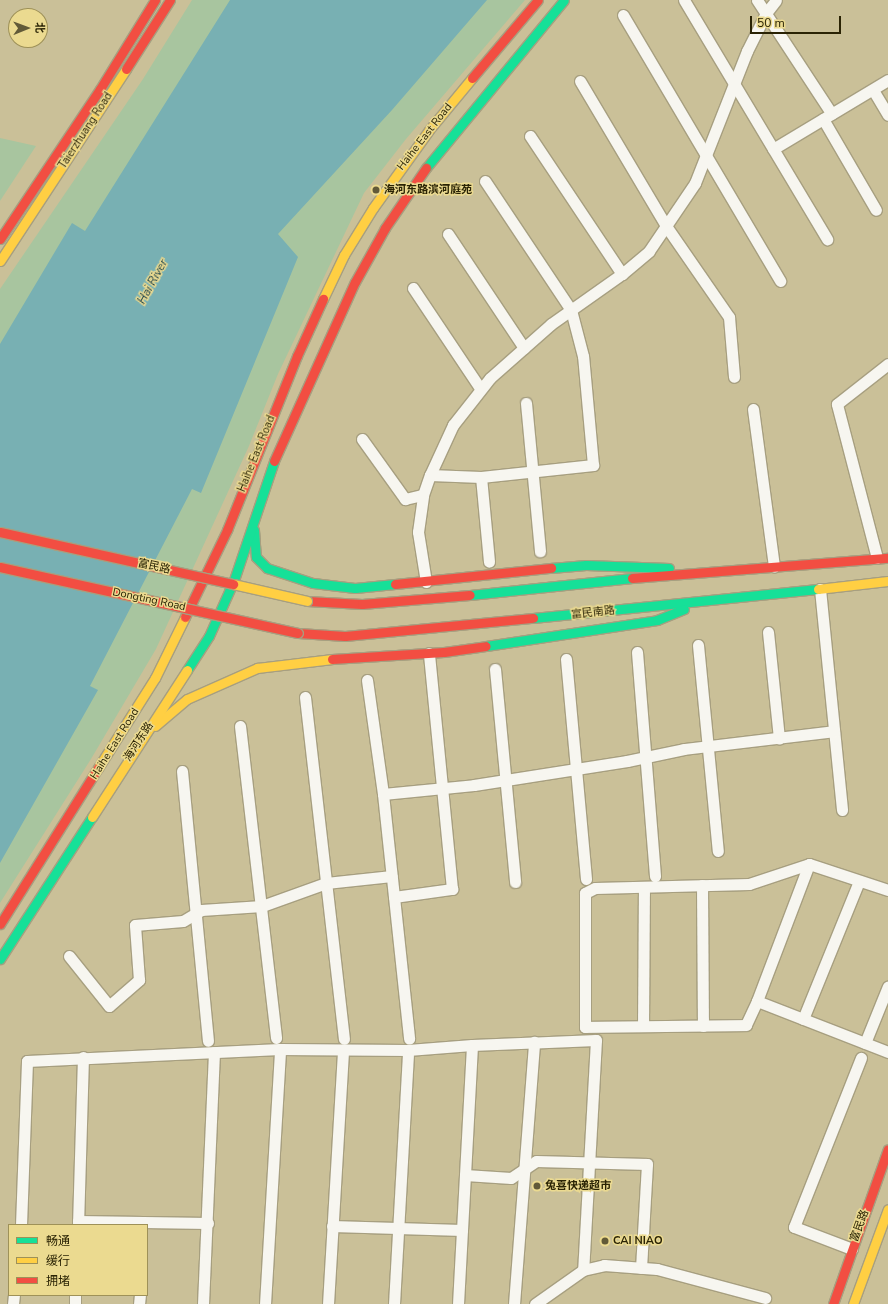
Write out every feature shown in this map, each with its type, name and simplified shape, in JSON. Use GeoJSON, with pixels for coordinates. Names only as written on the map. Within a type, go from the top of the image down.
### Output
{"type":"FeatureCollection","features":[{"type":"Feature","properties":{"kind":"main road","name":"Taierzhuang Road"},"geometry":{"type":"LineString","coordinates":[[0,238],[100,89],[155,0]]}},
{"type":"Feature","properties":{"kind":"main road","name":"Taierzhuang Road"},"geometry":{"type":"LineString","coordinates":[[0,261],[94,121],[170,0]]}},
{"type":"Feature","properties":{"kind":"main road","name":"Haihe East Road"},"geometry":{"type":"LineString","coordinates":[[0,924],[155,678],[227,530],[297,356],[344,255],[373,208],[429,130],[538,0]]}},
{"type":"Feature","properties":{"kind":"main road","name":"Haihe East Road"},"geometry":{"type":"LineString","coordinates":[[256,514],[273,463],[321,353],[355,282],[385,228],[437,152],[564,0]]}},
{"type":"Feature","properties":{"kind":"main road"},"geometry":{"type":"LineString","coordinates":[[256,514],[254,543],[256,557],[267,568],[283,576],[313,583],[355,588],[586,565],[645,566],[696,574],[882,558]]}},
{"type":"Feature","properties":{"kind":"main road","name":"海河东路"},"geometry":{"type":"LineString","coordinates":[[0,959],[209,636],[234,580],[256,514]]}},
{"type":"Feature","properties":{"kind":"main road","name":"富民路"},"geometry":{"type":"LineString","coordinates":[[0,532],[307,601],[362,604],[416,601],[625,579],[696,574]]}},
{"type":"Feature","properties":{"kind":"main road","name":"Dongting Road"},"geometry":{"type":"LineString","coordinates":[[0,567],[298,633]]}},
{"type":"Feature","properties":{"kind":"main road","name":"富民南路"},"geometry":{"type":"LineString","coordinates":[[298,633],[345,636],[701,602],[888,581]]}},
{"type":"Feature","properties":{"kind":"main road"},"geometry":{"type":"LineString","coordinates":[[141,739],[187,699],[257,668],[316,660],[429,653],[657,620],[701,602]]}},
{"type":"Feature","properties":{"kind":"main road","name":"富民路"},"geometry":{"type":"LineString","coordinates":[[833,1304],[888,1149]]}},
{"type":"Feature","properties":{"kind":"main road","name":"富民路"},"geometry":{"type":"LineString","coordinates":[[853,1304],[885,1226],[888,1209]]}},
{"type":"Feature","properties":{"kind":"street"},"geometry":{"type":"LineString","coordinates":[[684,0],[827,239]]}},
{"type":"Feature","properties":{"kind":"street"},"geometry":{"type":"LineString","coordinates":[[757,0],[828,117],[876,210]]}},
{"type":"Feature","properties":{"kind":"street"},"geometry":{"type":"LineString","coordinates":[[426,582],[418,532],[423,495],[430,475],[453,425],[480,388],[524,348],[571,310],[622,274],[649,251],[695,183],[747,51],[766,13],[776,0]]}},
{"type":"Feature","properties":{"kind":"street"},"geometry":{"type":"LineString","coordinates":[[623,15],[780,281]]}},
{"type":"Feature","properties":{"kind":"street"},"geometry":{"type":"LineString","coordinates":[[773,149],[888,80]]}},
{"type":"Feature","properties":{"kind":"street"},"geometry":{"type":"LineString","coordinates":[[580,81],[666,226],[728,317],[734,377]]}},
{"type":"Feature","properties":{"kind":"street"},"geometry":{"type":"LineString","coordinates":[[873,90],[888,115]]}},
{"type":"Feature","properties":{"kind":"street"},"geometry":{"type":"LineString","coordinates":[[530,136],[622,274]]}},
{"type":"Feature","properties":{"kind":"street"},"geometry":{"type":"LineString","coordinates":[[430,475],[481,477],[592,465],[583,356],[571,310],[486,181]]}},
{"type":"Feature","properties":{"kind":"street"},"geometry":{"type":"LineString","coordinates":[[448,234],[524,348]]}},
{"type":"Feature","properties":{"kind":"street"},"geometry":{"type":"LineString","coordinates":[[413,288],[480,388]]}},
{"type":"Feature","properties":{"kind":"street"},"geometry":{"type":"LineString","coordinates":[[882,558],[837,404],[888,364]]}},
{"type":"Feature","properties":{"kind":"street"},"geometry":{"type":"LineString","coordinates":[[526,403],[540,551]]}},
{"type":"Feature","properties":{"kind":"street"},"geometry":{"type":"LineString","coordinates":[[753,409],[774,567]]}},
{"type":"Feature","properties":{"kind":"street"},"geometry":{"type":"LineString","coordinates":[[362,439],[405,499],[423,495]]}},
{"type":"Feature","properties":{"kind":"street"},"geometry":{"type":"LineString","coordinates":[[481,477],[489,562]]}},
{"type":"Feature","properties":{"kind":"street"},"geometry":{"type":"LineString","coordinates":[[820,589],[842,810]]}},
{"type":"Feature","properties":{"kind":"street"},"geometry":{"type":"LineString","coordinates":[[768,632],[779,738]]}},
{"type":"Feature","properties":{"kind":"street"},"geometry":{"type":"LineString","coordinates":[[698,645],[718,851]]}},
{"type":"Feature","properties":{"kind":"street"},"geometry":{"type":"LineString","coordinates":[[637,652],[644,758],[655,876]]}},
{"type":"Feature","properties":{"kind":"street"},"geometry":{"type":"LineString","coordinates":[[394,897],[452,889],[429,653]]}},
{"type":"Feature","properties":{"kind":"street"},"geometry":{"type":"LineString","coordinates":[[566,659],[586,878]]}},
{"type":"Feature","properties":{"kind":"street"},"geometry":{"type":"LineString","coordinates":[[495,669],[516,882]]}},
{"type":"Feature","properties":{"kind":"street"},"geometry":{"type":"LineString","coordinates":[[367,680],[383,794],[409,1045],[397,1228],[394,1304]]}},
{"type":"Feature","properties":{"kind":"street"},"geometry":{"type":"LineString","coordinates":[[305,697],[344,1039]]}},
{"type":"Feature","properties":{"kind":"street"},"geometry":{"type":"LineString","coordinates":[[240,726],[262,906],[276,1038]]}},
{"type":"Feature","properties":{"kind":"street"},"geometry":{"type":"LineString","coordinates":[[383,794],[505,780],[644,758],[708,746],[834,731]]}},
{"type":"Feature","properties":{"kind":"street"},"geometry":{"type":"LineString","coordinates":[[182,771],[194,914],[208,1041]]}},
{"type":"Feature","properties":{"kind":"street"},"geometry":{"type":"LineString","coordinates":[[809,864],[757,1001],[746,1025],[585,1027],[586,893],[595,888],[749,884],[809,864],[888,890]]}},
{"type":"Feature","properties":{"kind":"street"},"geometry":{"type":"LineString","coordinates":[[69,956],[109,1006],[139,980],[135,925],[184,921],[201,910],[262,906],[326,883],[392,876]]}},
{"type":"Feature","properties":{"kind":"street"},"geometry":{"type":"LineString","coordinates":[[803,1019],[859,880]]}},
{"type":"Feature","properties":{"kind":"street"},"geometry":{"type":"LineString","coordinates":[[702,886],[703,1026]]}},
{"type":"Feature","properties":{"kind":"street"},"geometry":{"type":"LineString","coordinates":[[643,1026],[644,887]]}},
{"type":"Feature","properties":{"kind":"street"},"geometry":{"type":"LineString","coordinates":[[865,1043],[888,986]]}},
{"type":"Feature","properties":{"kind":"street"},"geometry":{"type":"LineString","coordinates":[[757,1001],[888,1052]]}},
{"type":"Feature","properties":{"kind":"street"},"geometry":{"type":"LineString","coordinates":[[21,1224],[27,1061],[83,1057],[280,1049],[343,1050],[409,1045],[472,1045],[596,1040],[583,1270]]}},
{"type":"Feature","properties":{"kind":"street"},"geometry":{"type":"LineString","coordinates":[[514,1304],[534,1042]]}},
{"type":"Feature","properties":{"kind":"street"},"geometry":{"type":"LineString","coordinates":[[458,1304],[472,1045]]}},
{"type":"Feature","properties":{"kind":"street"},"geometry":{"type":"LineString","coordinates":[[265,1304],[280,1049]]}},
{"type":"Feature","properties":{"kind":"street"},"geometry":{"type":"LineString","coordinates":[[328,1304],[343,1050]]}},
{"type":"Feature","properties":{"kind":"street"},"geometry":{"type":"LineString","coordinates":[[203,1304],[208,1223],[214,1052]]}},
{"type":"Feature","properties":{"kind":"street"},"geometry":{"type":"LineString","coordinates":[[83,1057],[78,1223],[208,1223]]}},
{"type":"Feature","properties":{"kind":"street"},"geometry":{"type":"LineString","coordinates":[[852,1249],[794,1227],[860,1058]]}},
{"type":"Feature","properties":{"kind":"street"},"geometry":{"type":"LineString","coordinates":[[465,1175],[511,1178],[536,1161],[647,1164],[641,1268]]}},
{"type":"Feature","properties":{"kind":"street"},"geometry":{"type":"LineString","coordinates":[[332,1226],[462,1230]]}},
{"type":"Feature","properties":{"kind":"street"},"geometry":{"type":"LineString","coordinates":[[535,1304],[583,1270],[604,1265],[657,1269],[765,1298]]}},
{"type":"Feature","properties":{"kind":"green space"},"geometry":{"type":"Polygon","coordinates":[[[192,0],[525,0],[406,139],[364,193],[278,374],[249,446],[156,649],[91,759],[0,903],[0,289],[143,79],[192,0]]]}},
{"type":"Feature","properties":{"kind":"green space"},"geometry":{"type":"Polygon","coordinates":[[[0,138],[36,146],[0,201],[0,138]]]}},
{"type":"Feature","properties":{"kind":"water","name":"Hai River"},"geometry":{"type":"Polygon","coordinates":[[[230,0],[487,0],[392,110],[278,234],[298,257],[201,493],[192,489],[90,686],[98,690],[0,863],[0,344],[72,223],[85,231],[230,0]]]}},
{"type":"Feature","properties":{"kind":"traffic: fast"},"geometry":{"type":"LineString","coordinates":[[426,168],[564,0]]}},
{"type":"Feature","properties":{"kind":"traffic: fast"},"geometry":{"type":"LineString","coordinates":[[187,670],[209,636],[234,580],[274,461]]}},
{"type":"Feature","properties":{"kind":"traffic: fast"},"geometry":{"type":"LineString","coordinates":[[254,530],[256,557],[267,568],[313,583],[355,588],[395,584]]}},
{"type":"Feature","properties":{"kind":"traffic: fast"},"geometry":{"type":"LineString","coordinates":[[551,568],[586,565],[669,568]]}},
{"type":"Feature","properties":{"kind":"traffic: fast"},"geometry":{"type":"LineString","coordinates":[[470,595],[632,578]]}},
{"type":"Feature","properties":{"kind":"traffic: fast"},"geometry":{"type":"LineString","coordinates":[[533,618],[818,589]]}},
{"type":"Feature","properties":{"kind":"traffic: fast"},"geometry":{"type":"LineString","coordinates":[[486,646],[657,620],[684,609]]}},
{"type":"Feature","properties":{"kind":"traffic: fast"},"geometry":{"type":"LineString","coordinates":[[0,959],[92,817]]}},
{"type":"Feature","properties":{"kind":"traffic: slow"},"geometry":{"type":"LineString","coordinates":[[0,261],[126,69]]}},
{"type":"Feature","properties":{"kind":"traffic: slow"},"geometry":{"type":"LineString","coordinates":[[323,299],[344,255],[373,208],[429,130],[472,78]]}},
{"type":"Feature","properties":{"kind":"traffic: slow"},"geometry":{"type":"LineString","coordinates":[[818,589],[888,581]]}},
{"type":"Feature","properties":{"kind":"traffic: slow"},"geometry":{"type":"LineString","coordinates":[[233,584],[307,601]]}},
{"type":"Feature","properties":{"kind":"traffic: slow"},"geometry":{"type":"LineString","coordinates":[[98,768],[155,678],[185,617]]}},
{"type":"Feature","properties":{"kind":"traffic: slow"},"geometry":{"type":"LineString","coordinates":[[155,726],[187,699],[257,668],[332,659]]}},
{"type":"Feature","properties":{"kind":"traffic: slow"},"geometry":{"type":"LineString","coordinates":[[92,817],[187,670]]}},
{"type":"Feature","properties":{"kind":"traffic: slow"},"geometry":{"type":"LineString","coordinates":[[853,1304],[888,1209]]}},
{"type":"Feature","properties":{"kind":"traffic: jam"},"geometry":{"type":"LineString","coordinates":[[0,239],[100,89],[155,0]]}},
{"type":"Feature","properties":{"kind":"traffic: jam"},"geometry":{"type":"LineString","coordinates":[[126,69],[170,0]]}},
{"type":"Feature","properties":{"kind":"traffic: jam"},"geometry":{"type":"LineString","coordinates":[[472,78],[538,0]]}},
{"type":"Feature","properties":{"kind":"traffic: jam"},"geometry":{"type":"LineString","coordinates":[[274,461],[355,282],[385,228],[426,168]]}},
{"type":"Feature","properties":{"kind":"traffic: jam"},"geometry":{"type":"LineString","coordinates":[[185,617],[227,530],[297,356],[323,299]]}},
{"type":"Feature","properties":{"kind":"traffic: jam"},"geometry":{"type":"LineString","coordinates":[[0,532],[233,584]]}},
{"type":"Feature","properties":{"kind":"traffic: jam"},"geometry":{"type":"LineString","coordinates":[[632,578],[888,558]]}},
{"type":"Feature","properties":{"kind":"traffic: jam"},"geometry":{"type":"LineString","coordinates":[[0,567],[298,633]]}},
{"type":"Feature","properties":{"kind":"traffic: jam"},"geometry":{"type":"LineString","coordinates":[[395,584],[551,568]]}},
{"type":"Feature","properties":{"kind":"traffic: jam"},"geometry":{"type":"LineString","coordinates":[[307,601],[362,604],[470,595]]}},
{"type":"Feature","properties":{"kind":"traffic: jam"},"geometry":{"type":"LineString","coordinates":[[298,633],[345,636],[533,618]]}},
{"type":"Feature","properties":{"kind":"traffic: jam"},"geometry":{"type":"LineString","coordinates":[[332,659],[444,652],[486,646]]}},
{"type":"Feature","properties":{"kind":"traffic: jam"},"geometry":{"type":"LineString","coordinates":[[0,924],[98,768]]}},
{"type":"Feature","properties":{"kind":"traffic: jam"},"geometry":{"type":"LineString","coordinates":[[833,1304],[888,1149]]}},
{"type":"Feature","properties":{"kind":"place","name":"海河东路滨河庭苑"},"geometry":{"type":"Point","coordinates":[376,190]}},
{"type":"Feature","properties":{"kind":"place","name":"兔喜快递超市"},"geometry":{"type":"Point","coordinates":[537,1186]}},
{"type":"Feature","properties":{"kind":"place","name":"CAI NIAO"},"geometry":{"type":"Point","coordinates":[605,1241]}}]}
